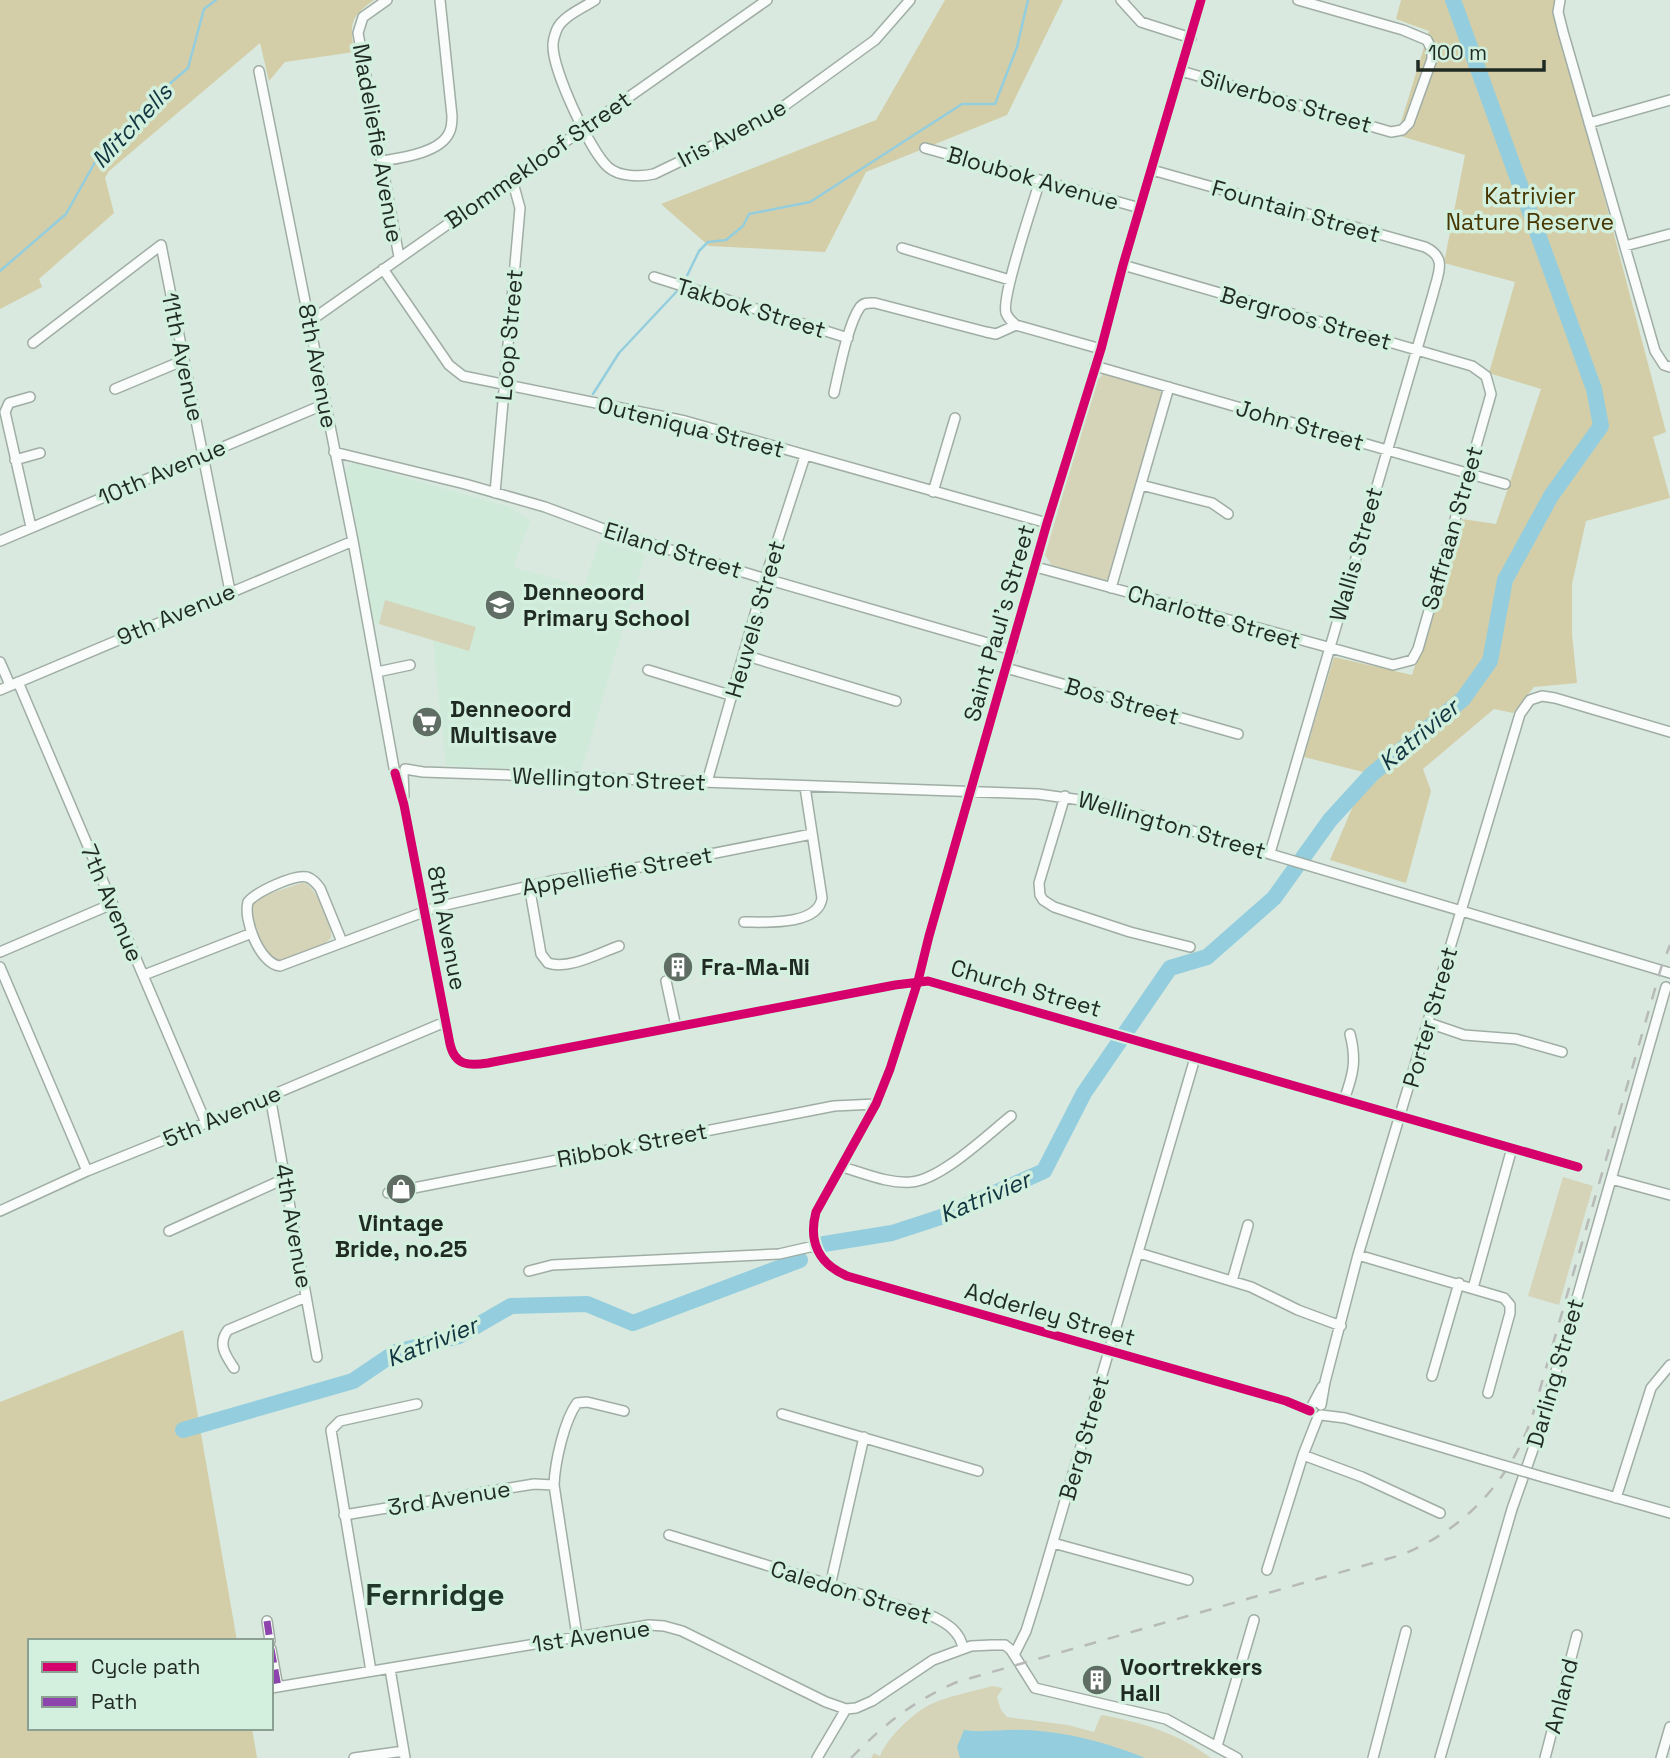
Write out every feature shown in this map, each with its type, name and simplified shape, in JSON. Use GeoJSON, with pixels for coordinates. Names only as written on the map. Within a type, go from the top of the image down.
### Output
{"type":"FeatureCollection","features":[{"type":"Feature","properties":{"kind":"street","name":"Madeliefie Avenue"},"geometry":{"type":"LineString","coordinates":[[387,0],[363,17],[358,29],[400,257]]}},
{"type":"Feature","properties":{"kind":"street"},"geometry":{"type":"LineString","coordinates":[[382,161],[423,152],[440,143],[449,134],[452,116],[440,0]]}},
{"type":"Feature","properties":{"kind":"street","name":"Iris Avenue"},"geometry":{"type":"LineString","coordinates":[[595,0],[559,26],[552,45],[556,63],[581,129],[609,168],[636,176],[654,174],[762,122],[875,40],[909,0]]}},
{"type":"Feature","properties":{"kind":"street","name":"Blommekloof Street"},"geometry":{"type":"LineString","coordinates":[[310,321],[767,0]]}},
{"type":"Feature","properties":{"kind":"street"},"geometry":{"type":"LineString","coordinates":[[1121,0],[1141,22],[1191,38]]}},
{"type":"Feature","properties":{"kind":"street","name":"Saint Paul's Street"},"geometry":{"type":"LineString","coordinates":[[814,1246],[812,1233],[816,1212],[876,1104],[918,981],[1047,523],[1096,366],[1201,0]]}},
{"type":"Feature","properties":{"kind":"street","name":"Silverbos Street"},"geometry":{"type":"LineString","coordinates":[[1181,71],[1391,132],[1402,130],[1409,123],[1432,59],[1431,45],[1421,36],[1298,0]]}},
{"type":"Feature","properties":{"kind":"street"},"geometry":{"type":"LineString","coordinates":[[1559,2],[1563,32],[1655,351],[1667,366]]}},
{"type":"Feature","properties":{"kind":"street","name":"8th Avenue"},"geometry":{"type":"LineString","coordinates":[[259,71],[353,541],[376,671],[391,743],[400,769],[404,805],[445,1022],[455,1058]]}},
{"type":"Feature","properties":{"kind":"street"},"geometry":{"type":"LineString","coordinates":[[1589,123],[1670,100]]}},
{"type":"Feature","properties":{"kind":"street","name":"Bloubok Avenue"},"geometry":{"type":"LineString","coordinates":[[925,148],[1140,208]]}},
{"type":"Feature","properties":{"kind":"street","name":"Fountain Street"},"geometry":{"type":"LineString","coordinates":[[1152,170],[1425,247],[1438,255]]}},
{"type":"Feature","properties":{"kind":"street","name":"Loop Street"},"geometry":{"type":"LineString","coordinates":[[495,493],[520,208],[512,179]]}},
{"type":"Feature","properties":{"kind":"street"},"geometry":{"type":"LineString","coordinates":[[1040,180],[1010,280],[1005,310],[1016,326],[1101,349]]}},
{"type":"Feature","properties":{"kind":"street"},"geometry":{"type":"LineString","coordinates":[[1625,246],[1670,234]]}},
{"type":"Feature","properties":{"kind":"street","name":"11th Avenue"},"geometry":{"type":"LineString","coordinates":[[33,343],[161,245],[230,591]]}},
{"type":"Feature","properties":{"kind":"street"},"geometry":{"type":"LineString","coordinates":[[902,248],[1010,280]]}},
{"type":"Feature","properties":{"kind":"street","name":"Wallis Street"},"geometry":{"type":"LineString","coordinates":[[1270,853],[1436,282],[1440,260],[1438,255]]}},
{"type":"Feature","properties":{"kind":"street","name":"Bergroos Street"},"geometry":{"type":"LineString","coordinates":[[1123,265],[1472,366],[1486,376]]}},
{"type":"Feature","properties":{"kind":"street","name":"Outeniqua Street"},"geometry":{"type":"LineString","coordinates":[[383,269],[449,365],[468,378],[685,421],[1047,523]]}},
{"type":"Feature","properties":{"kind":"street","name":"Takbok Street"},"geometry":{"type":"LineString","coordinates":[[654,277],[848,338]]}},
{"type":"Feature","properties":{"kind":"street","name":"Takbok Street"},"geometry":{"type":"LineString","coordinates":[[834,393],[848,338],[860,307],[870,303],[986,332],[1003,332],[1016,326]]}},
{"type":"Feature","properties":{"kind":"street"},"geometry":{"type":"LineString","coordinates":[[116,389],[182,361]]}},
{"type":"Feature","properties":{"kind":"street","name":"John Street"},"geometry":{"type":"LineString","coordinates":[[1096,366],[1505,484]]}},
{"type":"Feature","properties":{"kind":"street","name":"Saffraan Street"},"geometry":{"type":"LineString","coordinates":[[1393,665],[1407,663],[1416,656],[1491,394],[1486,376]]}},
{"type":"Feature","properties":{"kind":"street"},"geometry":{"type":"LineString","coordinates":[[1111,588],[1169,387]]}},
{"type":"Feature","properties":{"kind":"street"},"geometry":{"type":"LineString","coordinates":[[30,397],[9,403],[5,412],[31,527]]}},
{"type":"Feature","properties":{"kind":"street","name":"10th Avenue"},"geometry":{"type":"LineString","coordinates":[[0,541],[325,404]]}},
{"type":"Feature","properties":{"kind":"street"},"geometry":{"type":"LineString","coordinates":[[933,492],[955,418]]}},
{"type":"Feature","properties":{"kind":"street","name":"Eiland Street"},"geometry":{"type":"LineString","coordinates":[[334,452],[545,507],[612,532],[765,579],[1012,650]]}},
{"type":"Feature","properties":{"kind":"street"},"geometry":{"type":"LineString","coordinates":[[15,460],[40,453]]}},
{"type":"Feature","properties":{"kind":"street","name":"Heuvels Street"},"geometry":{"type":"LineString","coordinates":[[707,782],[765,579],[805,456]]}},
{"type":"Feature","properties":{"kind":"street"},"geometry":{"type":"LineString","coordinates":[[1141,485],[1212,503],[1228,514]]}},
{"type":"Feature","properties":{"kind":"street","name":"9th Avenue"},"geometry":{"type":"LineString","coordinates":[[0,690],[353,541]]}},
{"type":"Feature","properties":{"kind":"street","name":"Charlotte Street"},"geometry":{"type":"LineString","coordinates":[[1036,566],[1393,665]]}},
{"type":"Feature","properties":{"kind":"street"},"geometry":{"type":"LineString","coordinates":[[744,655],[897,701]]}},
{"type":"Feature","properties":{"kind":"street","name":"7th Avenue"},"geometry":{"type":"LineString","coordinates":[[0,662],[14,684],[144,975],[206,1123]]}},
{"type":"Feature","properties":{"kind":"street"},"geometry":{"type":"LineString","coordinates":[[376,671],[410,666]]}},
{"type":"Feature","properties":{"kind":"street","name":"Bos Street"},"geometry":{"type":"LineString","coordinates":[[1006,668],[1238,734]]}},
{"type":"Feature","properties":{"kind":"street"},"geometry":{"type":"LineString","coordinates":[[648,670],[733,696]]}},
{"type":"Feature","properties":{"kind":"street","name":"Porter Street"},"geometry":{"type":"LineString","coordinates":[[1267,1570],[1309,1437],[1358,1255],[1520,714],[1527,702],[1542,696],[1670,732]]}},
{"type":"Feature","properties":{"kind":"street","name":"Wellington Street"},"geometry":{"type":"LineString","coordinates":[[400,769],[432,773],[1065,796],[1095,802],[1270,853],[1670,973]]}},
{"type":"Feature","properties":{"kind":"street"},"geometry":{"type":"LineString","coordinates":[[744,922],[799,919],[812,914],[821,906],[805,787]]}},
{"type":"Feature","properties":{"kind":"street"},"geometry":{"type":"LineString","coordinates":[[1065,796],[1039,883],[1043,901],[1104,924],[1190,947]]}},
{"type":"Feature","properties":{"kind":"street","name":"Appelliefie Street"},"geometry":{"type":"LineString","coordinates":[[342,942],[424,911],[529,885],[660,864],[812,834]]}},
{"type":"Feature","properties":{"kind":"street"},"geometry":{"type":"LineString","coordinates":[[304,877],[315,881],[342,942],[293,963],[276,966],[264,956],[252,933],[246,911],[250,899],[285,882],[304,877]]}},
{"type":"Feature","properties":{"kind":"street"},"geometry":{"type":"LineString","coordinates":[[529,885],[541,954],[548,963],[560,965],[578,961],[619,946]]}},
{"type":"Feature","properties":{"kind":"street"},"geometry":{"type":"LineString","coordinates":[[0,952],[112,904]]}},
{"type":"Feature","properties":{"kind":"street"},"geometry":{"type":"LineString","coordinates":[[144,975],[252,933]]}},
{"type":"Feature","properties":{"kind":"street"},"geometry":{"type":"LineString","coordinates":[[0,967],[87,1171]]}},
{"type":"Feature","properties":{"kind":"street"},"geometry":{"type":"LineString","coordinates":[[666,981],[676,1027]]}},
{"type":"Feature","properties":{"kind":"street","name":"Church Street"},"geometry":{"type":"LineString","coordinates":[[455,1058],[464,1064],[476,1065],[918,981],[935,982],[1578,1167]]}},
{"type":"Feature","properties":{"kind":"street","name":"Darling Street"},"geometry":{"type":"LineString","coordinates":[[1440,1758],[1512,1509],[1540,1425],[1666,987]]}},
{"type":"Feature","properties":{"kind":"street","name":"5th Avenue"},"geometry":{"type":"LineString","coordinates":[[0,1211],[87,1171],[445,1022]]}},
{"type":"Feature","properties":{"kind":"street"},"geometry":{"type":"LineString","coordinates":[[1429,1023],[1464,1035],[1516,1038],[1562,1052]]}},
{"type":"Feature","properties":{"kind":"street"},"geometry":{"type":"LineString","coordinates":[[1344,1100],[1355,1070],[1350,1034]]}},
{"type":"Feature","properties":{"kind":"street","name":"Berg Street"},"geometry":{"type":"LineString","coordinates":[[1014,1655],[1029,1623],[1195,1058]]}},
{"type":"Feature","properties":{"kind":"street","name":"4th Avenue"},"geometry":{"type":"LineString","coordinates":[[270,1096],[317,1357]]}},
{"type":"Feature","properties":{"kind":"street","name":"Ribbok Street"},"geometry":{"type":"LineString","coordinates":[[388,1193],[820,1109],[852,1104],[876,1104]]}},
{"type":"Feature","properties":{"kind":"street"},"geometry":{"type":"LineString","coordinates":[[842,1167],[899,1182],[921,1180],[946,1168],[1011,1116]]}},
{"type":"Feature","properties":{"kind":"street"},"geometry":{"type":"LineString","coordinates":[[1473,1288],[1512,1148]]}},
{"type":"Feature","properties":{"kind":"street"},"geometry":{"type":"LineString","coordinates":[[169,1231],[286,1178]]}},
{"type":"Feature","properties":{"kind":"street"},"geometry":{"type":"LineString","coordinates":[[1611,1178],[1670,1195]]}},
{"type":"Feature","properties":{"kind":"street"},"geometry":{"type":"LineString","coordinates":[[1232,1281],[1248,1225]]}},
{"type":"Feature","properties":{"kind":"street"},"geometry":{"type":"LineString","coordinates":[[529,1271],[552,1265],[779,1254],[814,1246]]}},
{"type":"Feature","properties":{"kind":"street","name":"Adderley Street"},"geometry":{"type":"LineString","coordinates":[[814,1246],[832,1268],[847,1276],[1670,1513]]}},
{"type":"Feature","properties":{"kind":"street"},"geometry":{"type":"LineString","coordinates":[[1139,1253],[1232,1281],[1341,1326]]}},
{"type":"Feature","properties":{"kind":"street"},"geometry":{"type":"LineString","coordinates":[[1358,1255],[1504,1298],[1510,1305],[1510,1313],[1488,1393]]}},
{"type":"Feature","properties":{"kind":"street"},"geometry":{"type":"LineString","coordinates":[[1432,1376],[1459,1283]]}},
{"type":"Feature","properties":{"kind":"street"},"geometry":{"type":"LineString","coordinates":[[234,1368],[223,1350],[223,1340],[228,1330],[306,1297]]}},
{"type":"Feature","properties":{"kind":"street"},"geometry":{"type":"LineString","coordinates":[[1616,1499],[1651,1388],[1670,1365]]}},
{"type":"Feature","properties":{"kind":"street"},"geometry":{"type":"LineString","coordinates":[[577,1636],[554,1485],[562,1440],[569,1416],[577,1403],[587,1402],[624,1411]]}},
{"type":"Feature","properties":{"kind":"street"},"geometry":{"type":"LineString","coordinates":[[371,1671],[330,1435],[333,1427],[340,1421],[417,1404]]}},
{"type":"Feature","properties":{"kind":"street"},"geometry":{"type":"LineString","coordinates":[[782,1414],[978,1471]]}},
{"type":"Feature","properties":{"kind":"street"},"geometry":{"type":"LineString","coordinates":[[831,1586],[864,1437]]}},
{"type":"Feature","properties":{"kind":"street"},"geometry":{"type":"LineString","coordinates":[[1303,1455],[1362,1477],[1440,1513]]}},
{"type":"Feature","properties":{"kind":"street","name":"3rd Avenue"},"geometry":{"type":"LineString","coordinates":[[344,1515],[522,1486],[554,1485]]}},
{"type":"Feature","properties":{"kind":"street","name":"Caledon Street"},"geometry":{"type":"LineString","coordinates":[[669,1535],[934,1616],[954,1629],[962,1639],[963,1648]]}},
{"type":"Feature","properties":{"kind":"street"},"geometry":{"type":"LineString","coordinates":[[1053,1543],[1188,1580]]}},
{"type":"Feature","properties":{"kind":"street"},"geometry":{"type":"LineString","coordinates":[[1217,1746],[1254,1620]]}},
{"type":"Feature","properties":{"kind":"street"},"geometry":{"type":"LineString","coordinates":[[267,1621],[270,1639]]}},
{"type":"Feature","properties":{"kind":"street","name":"1st Avenue"},"geometry":{"type":"LineString","coordinates":[[274,1688],[649,1625],[672,1627],[826,1703],[846,1709]]}},
{"type":"Feature","properties":{"kind":"street"},"geometry":{"type":"LineString","coordinates":[[1373,1758],[1406,1631]]}},
{"type":"Feature","properties":{"kind":"street","name":"Anland"},"geometry":{"type":"LineString","coordinates":[[1545,1758],[1577,1634]]}},
{"type":"Feature","properties":{"kind":"street"},"geometry":{"type":"LineString","coordinates":[[817,1758],[846,1709],[863,1706],[933,1660],[963,1648],[1005,1645],[1031,1684],[1041,1691],[1151,1714],[1190,1730],[1237,1758]]}},
{"type":"Feature","properties":{"kind":"street"},"geometry":{"type":"LineString","coordinates":[[354,1758],[405,1755],[390,1669]]}},
{"type":"Feature","properties":{"kind":"street"},"geometry":{"type":"LineString","coordinates":[[1661,1758],[1670,1727]]}},
{"type":"Feature","properties":{"kind":"shaded area"},"geometry":{"type":"Polygon","coordinates":[[[1103,374],[1156,388],[1163,399],[1110,578],[1105,580],[1052,566],[1045,555],[1096,382],[1103,374]]]}},
{"type":"Feature","properties":{"kind":"shaded area","name":"Denneoord Primary School"},"geometry":{"type":"Polygon","coordinates":[[[353,463],[509,507],[530,521],[513,567],[584,587],[599,541],[645,554],[581,771],[446,766],[433,640],[373,622],[344,472],[353,463]]]}},
{"type":"Feature","properties":{"kind":"shaded area"},"geometry":{"type":"Polygon","coordinates":[[[385,600],[476,627],[469,651],[379,624],[385,600]]]}},
{"type":"Feature","properties":{"kind":"shaded area"},"geometry":{"type":"Polygon","coordinates":[[[301,883],[312,889],[320,902],[330,924],[331,938],[321,947],[281,963],[266,956],[249,916],[251,903],[257,898],[301,883]]]}},
{"type":"Feature","properties":{"kind":"shaded area"},"geometry":{"type":"Polygon","coordinates":[[[1563,1177],[1593,1186],[1559,1305],[1528,1296],[1563,1177]]]}},
{"type":"Feature","properties":{"kind":"shaded area"},"geometry":{"type":"Polygon","coordinates":[[[992,1686],[1003,1688],[997,1697],[1001,1710],[1007,1717],[1068,1725],[1094,1732],[1101,1715],[1116,1718],[1172,1735],[1211,1758],[871,1758],[874,1753],[880,1756],[908,1720],[929,1705],[992,1686]]]}},
{"type":"Feature","properties":{"kind":"green space"},"geometry":{"type":"Polygon","coordinates":[[[0,0],[374,0],[356,16],[352,27],[354,52],[285,62],[269,81],[260,43],[109,171],[105,178],[114,213],[39,279],[42,287],[0,309],[0,0]]]}},
{"type":"Feature","properties":{"kind":"green space"},"geometry":{"type":"Polygon","coordinates":[[[945,0],[1063,0],[1007,115],[866,172],[825,252],[709,246],[661,204],[876,120],[945,0]]]}},
{"type":"Feature","properties":{"kind":"green space","name":"Katrivier Nature Reserve"},"geometry":{"type":"Polygon","coordinates":[[[1401,0],[1562,0],[1556,14],[1666,432],[1653,437],[1670,498],[1586,521],[1572,584],[1572,634],[1577,683],[1534,687],[1513,713],[1494,709],[1423,769],[1431,791],[1406,883],[1330,860],[1367,773],[1304,757],[1334,657],[1412,675],[1462,519],[1496,524],[1541,389],[1489,373],[1515,282],[1444,263],[1465,155],[1397,135],[1429,31],[1396,19],[1401,0]]]}},
{"type":"Feature","properties":{"kind":"green space"},"geometry":{"type":"Polygon","coordinates":[[[183,1330],[237,1639],[28,1639],[28,1730],[252,1730],[257,1758],[0,1758],[0,1402],[183,1330]]]}},
{"type":"Feature","properties":{"kind":"water"},"geometry":{"type":"Polygon","coordinates":[[[964,1730],[1024,1730],[1070,1735],[1117,1747],[1145,1758],[960,1758],[957,1747],[964,1730]]]}},
{"type":"Feature","properties":{"kind":"waterway","name":"Mitchells"},"geometry":{"type":"LineString","coordinates":[[0,271],[66,214],[99,155],[145,105],[188,68],[204,9],[216,0]]}},
{"type":"Feature","properties":{"kind":"waterway"},"geometry":{"type":"LineString","coordinates":[[683,284],[699,251],[708,242],[726,240],[743,226],[749,214],[810,202],[962,104],[995,104],[1017,47],[1028,0]]}},
{"type":"Feature","properties":{"kind":"waterway","name":"Katrivier"},"geometry":{"type":"LineString","coordinates":[[824,1244],[892,1233],[941,1217],[1044,1171],[1084,1093],[1170,968],[1207,957],[1274,898],[1330,820],[1372,774],[1463,699],[1490,661],[1505,580],[1551,496],[1601,426],[1594,389],[1453,0]]}},
{"type":"Feature","properties":{"kind":"waterway"},"geometry":{"type":"LineString","coordinates":[[593,394],[619,353],[679,289]]}},
{"type":"Feature","properties":{"kind":"waterway","name":"Katrivier"},"geometry":{"type":"LineString","coordinates":[[183,1430],[353,1381],[396,1352],[459,1336],[511,1306],[587,1304],[633,1323],[800,1260]]}},
{"type":"Feature","properties":{"kind":"railway"},"geometry":{"type":"LineString","coordinates":[[851,1758],[900,1714],[957,1682],[1401,1555],[1445,1532],[1482,1501],[1511,1462],[1532,1417],[1661,968],[1670,945]]}},
{"type":"Feature","properties":{"kind":"marked path"},"geometry":{"type":"LineString","coordinates":[[267,1621],[270,1639]]}},
{"type":"Feature","properties":{"kind":"marked path"},"geometry":{"type":"LineString","coordinates":[[273,1660],[278,1687]]}},
{"type":"Feature","properties":{"kind":"cycle path"},"geometry":{"type":"LineString","coordinates":[[1201,0],[1101,349],[1047,523],[918,981],[876,1104],[816,1212],[814,1233],[818,1251],[823,1258],[847,1276],[1286,1401],[1310,1411]]}},
{"type":"Feature","properties":{"kind":"cycle path"},"geometry":{"type":"LineString","coordinates":[[395,773],[404,805],[450,1044],[455,1057],[464,1063],[488,1063],[895,985],[928,981],[1578,1167]]}},
{"type":"Feature","properties":{"kind":"place","name":"Denneoord Primary School"},"geometry":{"type":"Point","coordinates":[500,605]}},
{"type":"Feature","properties":{"kind":"place","name":"Denneoord Multisave"},"geometry":{"type":"Point","coordinates":[427,722]}},
{"type":"Feature","properties":{"kind":"place","name":"Fra-Ma-Ni"},"geometry":{"type":"Point","coordinates":[678,967]}},
{"type":"Feature","properties":{"kind":"place","name":"Vintage Bride, no.25"},"geometry":{"type":"Point","coordinates":[401,1189]}},
{"type":"Feature","properties":{"kind":"place","name":"Voortrekkers Hall"},"geometry":{"type":"Point","coordinates":[1097,1680]}},
{"type":"Feature","properties":{"kind":"district","name":"Fernridge"},"geometry":{"type":"Point","coordinates":[435,1595]}}]}
